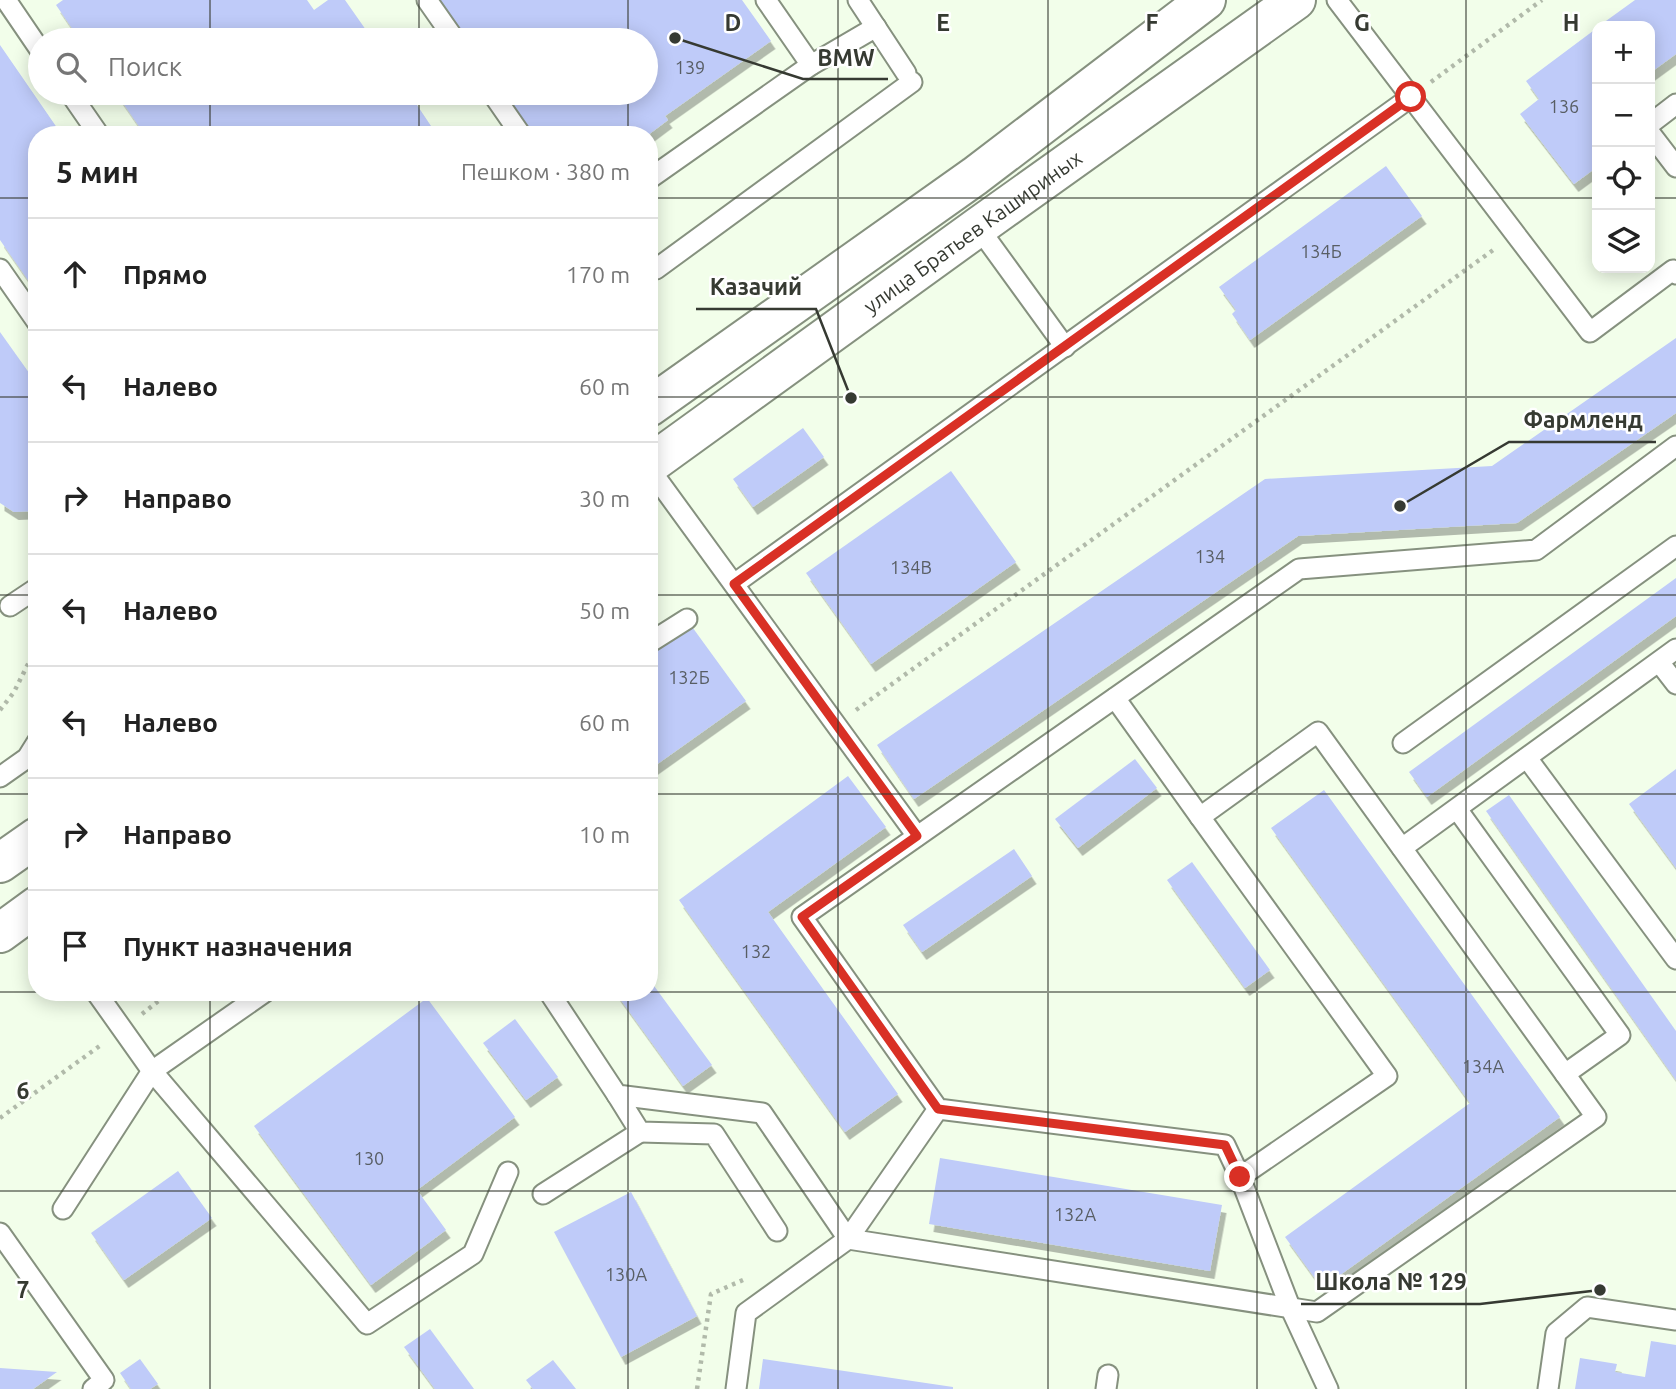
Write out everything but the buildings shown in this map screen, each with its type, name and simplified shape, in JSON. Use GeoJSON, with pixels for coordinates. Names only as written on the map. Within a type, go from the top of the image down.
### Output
{"type":"FeatureCollection","features":[{"type":"Feature","properties":{"kind":"main road","name":"улица Братьев Кашириных"},"geometry":{"type":"LineString","coordinates":[[658,401],[975,176],[1206,0]]}},
{"type":"Feature","properties":{"kind":"main road","name":"улица Братьев Кашириных"},"geometry":{"type":"LineString","coordinates":[[658,460],[1296,0]]}},
{"type":"Feature","properties":{"kind":"main road"},"geometry":{"type":"LineString","coordinates":[[0,863],[28,843]]}},
{"type":"Feature","properties":{"kind":"main road"},"geometry":{"type":"LineString","coordinates":[[0,933],[28,914]]}},
{"type":"Feature","properties":{"kind":"lane"},"geometry":{"type":"LineString","coordinates":[[6,0],[28,32]]}},
{"type":"Feature","properties":{"kind":"lane"},"geometry":{"type":"LineString","coordinates":[[427,0],[447,28]]}},
{"type":"Feature","properties":{"kind":"lane"},"geometry":{"type":"LineString","coordinates":[[766,0],[811,65]]}},
{"type":"Feature","properties":{"kind":"lane"},"geometry":{"type":"LineString","coordinates":[[658,267],[909,78],[858,0]]}},
{"type":"Feature","properties":{"kind":"lane"},"geometry":{"type":"LineString","coordinates":[[1337,0],[1590,332],[1675,270]]}},
{"type":"Feature","properties":{"kind":"lane"},"geometry":{"type":"LineString","coordinates":[[658,173],[811,65],[876,27]]}},
{"type":"Feature","properties":{"kind":"lane"},"geometry":{"type":"LineString","coordinates":[[734,584],[1411,97]]}},
{"type":"Feature","properties":{"kind":"lane"},"geometry":{"type":"LineString","coordinates":[[1655,120],[1676,104]]}},
{"type":"Feature","properties":{"kind":"lane"},"geometry":{"type":"LineString","coordinates":[[78,105],[93,126]]}},
{"type":"Feature","properties":{"kind":"lane"},"geometry":{"type":"LineString","coordinates":[[500,105],[515,126]]}},
{"type":"Feature","properties":{"kind":"lane"},"geometry":{"type":"LineString","coordinates":[[1655,140],[1676,167]]}},
{"type":"Feature","properties":{"kind":"lane"},"geometry":{"type":"LineString","coordinates":[[978,227],[1065,347]]}},
{"type":"Feature","properties":{"kind":"lane"},"geometry":{"type":"LineString","coordinates":[[0,269],[28,310]]}},
{"type":"Feature","properties":{"kind":"lane"},"geometry":{"type":"LineString","coordinates":[[1328,1389],[1290,1307],[1225,1145],[938,1109],[802,917],[1299,569],[1536,550],[1676,446]]}},
{"type":"Feature","properties":{"kind":"lane"},"geometry":{"type":"LineString","coordinates":[[658,479],[917,836]]}},
{"type":"Feature","properties":{"kind":"lane"},"geometry":{"type":"LineString","coordinates":[[1403,743],[1676,546]]}},
{"type":"Feature","properties":{"kind":"lane"},"geometry":{"type":"LineString","coordinates":[[10,606],[28,594]]}},
{"type":"Feature","properties":{"kind":"lane"},"geometry":{"type":"LineString","coordinates":[[658,637],[687,619]]}},
{"type":"Feature","properties":{"kind":"lane"},"geometry":{"type":"LineString","coordinates":[[1402,848],[1676,649]]}},
{"type":"Feature","properties":{"kind":"lane"},"geometry":{"type":"LineString","coordinates":[[1659,662],[1676,684]]}},
{"type":"Feature","properties":{"kind":"lane"},"geometry":{"type":"LineString","coordinates":[[1115,698],[1387,1076],[1240,1177]]}},
{"type":"Feature","properties":{"kind":"lane"},"geometry":{"type":"LineString","coordinates":[[617,1095],[762,1113],[848,1239],[1317,1312],[1597,1117],[1318,732],[1200,817]]}},
{"type":"Feature","properties":{"kind":"lane"},"geometry":{"type":"LineString","coordinates":[[0,777],[28,756]]}},
{"type":"Feature","properties":{"kind":"lane"},"geometry":{"type":"LineString","coordinates":[[1527,758],[1676,959]]}},
{"type":"Feature","properties":{"kind":"lane"},"geometry":{"type":"LineString","coordinates":[[1457,809],[1620,1035],[1565,1073]]}},
{"type":"Feature","properties":{"kind":"lane"},"geometry":{"type":"LineString","coordinates":[[102,1001],[152,1071],[367,1324],[473,1254],[508,1172]]}},
{"type":"Feature","properties":{"kind":"lane"},"geometry":{"type":"LineString","coordinates":[[63,1209],[152,1071],[251,1001]]}},
{"type":"Feature","properties":{"kind":"lane"},"geometry":{"type":"LineString","coordinates":[[555,1001],[640,1132]]}},
{"type":"Feature","properties":{"kind":"lane"},"geometry":{"type":"LineString","coordinates":[[736,1389],[746,1313],[848,1239],[938,1109]]}},
{"type":"Feature","properties":{"kind":"lane"},"geometry":{"type":"LineString","coordinates":[[543,1194],[640,1132],[714,1134],[777,1231]]}},
{"type":"Feature","properties":{"kind":"lane"},"geometry":{"type":"LineString","coordinates":[[4,1246],[103,1386]]}},
{"type":"Feature","properties":{"kind":"lane"},"geometry":{"type":"LineString","coordinates":[[1548,1389],[1556,1333],[1587,1307],[1676,1320]]}},
{"type":"Feature","properties":{"kind":"path"},"geometry":{"type":"LineString","coordinates":[[1411,97],[1542,0]]}},
{"type":"Feature","properties":{"kind":"path"},"geometry":{"type":"LineString","coordinates":[[836,725],[1515,234]]}},
{"type":"Feature","properties":{"kind":"path"},"geometry":{"type":"LineString","coordinates":[[0,710],[14,692],[28,664]]}},
{"type":"Feature","properties":{"kind":"path"},"geometry":{"type":"LineString","coordinates":[[0,1118],[158,1001]]}},
{"type":"Feature","properties":{"kind":"place","name":"BMW"},"geometry":{"type":"Point","coordinates":[675,38]}},
{"type":"Feature","properties":{"kind":"place","name":"Казачий"},"geometry":{"type":"Point","coordinates":[851,398]}},
{"type":"Feature","properties":{"kind":"place","name":"Фармленд"},"geometry":{"type":"Point","coordinates":[1400,506]}},
{"type":"Feature","properties":{"kind":"place","name":"Школа № 129"},"geometry":{"type":"Point","coordinates":[1600,1290]}},
{"type":"Feature","properties":{"kind":"route"},"geometry":{"type":"LineString","coordinates":[[1240,1177],[1225,1145],[938,1109],[802,917],[917,836],[734,584],[1411,97]]}}]}
